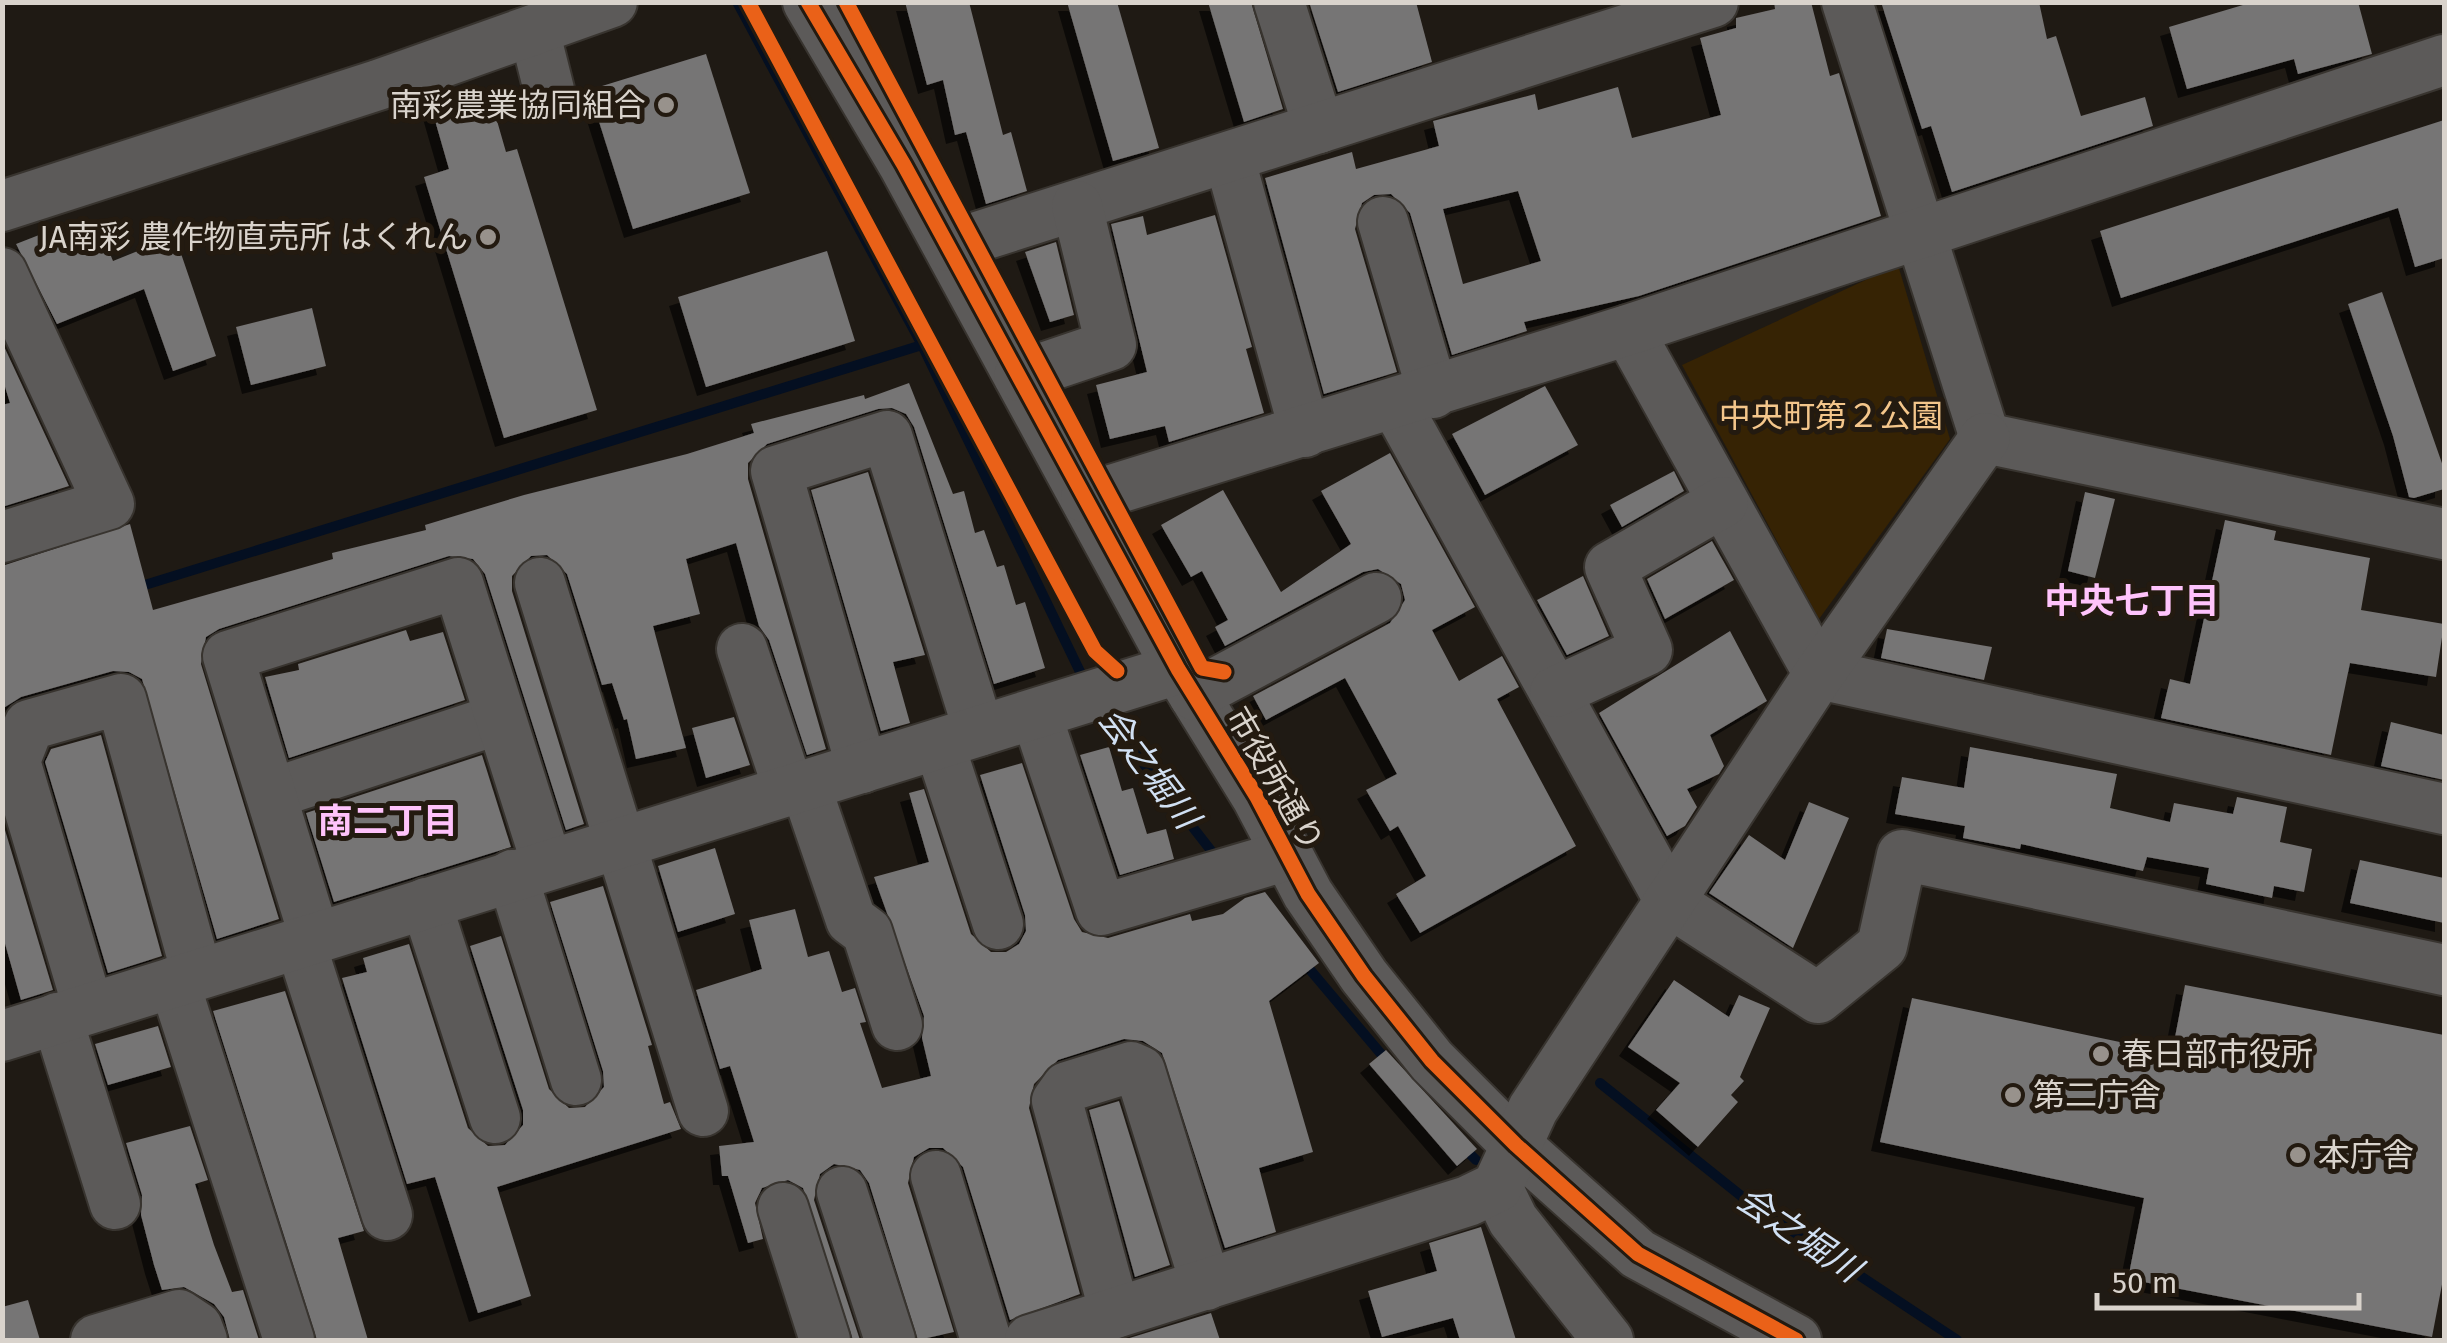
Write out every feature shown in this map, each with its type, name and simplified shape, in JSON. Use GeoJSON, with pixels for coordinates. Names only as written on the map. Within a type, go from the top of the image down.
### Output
{"type":"FeatureCollection","features":[{"type":"Feature","properties":{"kind":"street"},"geometry":{"type":"LineString","coordinates":[[2,206],[455,48],[612,2]]}},
{"type":"Feature","properties":{"kind":"street","name":"市役所通り"},"geometry":{"type":"LineString","coordinates":[[808,2],[949,246],[1186,682],[1364,976],[1432,1061],[1507,1166],[1638,1254],[1796,1340]]}},
{"type":"Feature","properties":{"kind":"street"},"geometry":{"type":"LineString","coordinates":[[1279,2],[1320,128]]}},
{"type":"Feature","properties":{"kind":"street"},"geometry":{"type":"LineString","coordinates":[[949,246],[1713,2]]}},
{"type":"Feature","properties":{"kind":"street"},"geometry":{"type":"LineString","coordinates":[[1847,2],[1985,438]]}},
{"type":"Feature","properties":{"kind":"street"},"geometry":{"type":"LineString","coordinates":[[549,18],[549,90]]}},
{"type":"Feature","properties":{"kind":"street"},"geometry":{"type":"LineString","coordinates":[[1086,498],[1415,399],[2444,60]]}},
{"type":"Feature","properties":{"kind":"street"},"geometry":{"type":"LineString","coordinates":[[1229,157],[1305,432]]}},
{"type":"Feature","properties":{"kind":"street"},"geometry":{"type":"LineString","coordinates":[[1019,376],[1111,345],[1078,206]]}},
{"type":"Feature","properties":{"kind":"street"},"geometry":{"type":"LineString","coordinates":[[1383,222],[1415,399],[1555,692],[1672,903],[1818,998],[1882,946],[1902,855],[2444,970]]}},
{"type":"Feature","properties":{"kind":"street"},"geometry":{"type":"LineString","coordinates":[[2,274],[109,504],[2,536]]}},
{"type":"Feature","properties":{"kind":"street"},"geometry":{"type":"LineString","coordinates":[[1628,330],[1819,674],[2444,809]]}},
{"type":"Feature","properties":{"kind":"street"},"geometry":{"type":"LineString","coordinates":[[862,768],[776,471],[887,436],[959,737],[998,924]]}},
{"type":"Feature","properties":{"kind":"street"},"geometry":{"type":"LineString","coordinates":[[1985,438],[2444,534]]}},
{"type":"Feature","properties":{"kind":"street"},"geometry":{"type":"LineString","coordinates":[[1030,1340],[1468,1201],[1507,1166],[1533,1109],[1819,674],[1985,438]]}},
{"type":"Feature","properties":{"kind":"street"},"geometry":{"type":"LineString","coordinates":[[1555,692],[1648,650],[1610,567],[1724,502]]}},
{"type":"Feature","properties":{"kind":"street"},"geometry":{"type":"LineString","coordinates":[[387,1216],[307,940],[271,794],[228,656],[458,583],[498,719],[576,1080]]}},
{"type":"Feature","properties":{"kind":"street"},"geometry":{"type":"LineString","coordinates":[[540,583],[704,1111]]}},
{"type":"Feature","properties":{"kind":"street"},"geometry":{"type":"LineString","coordinates":[[2,1036],[1073,702],[1186,682],[1376,598]]}},
{"type":"Feature","properties":{"kind":"street"},"geometry":{"type":"LineString","coordinates":[[742,648],[851,920],[866,932],[897,1025]]}},
{"type":"Feature","properties":{"kind":"street"},"geometry":{"type":"LineString","coordinates":[[115,1204],[15,761],[28,725],[121,700],[186,978],[289,1340]]}},
{"type":"Feature","properties":{"kind":"street"},"geometry":{"type":"LineString","coordinates":[[1073,702],[1100,910],[1288,855]]}},
{"type":"Feature","properties":{"kind":"street"},"geometry":{"type":"LineString","coordinates":[[271,794],[498,719]]}},
{"type":"Feature","properties":{"kind":"street"},"geometry":{"type":"LineString","coordinates":[[426,903],[495,1118]]}},
{"type":"Feature","properties":{"kind":"street"},"geometry":{"type":"LineString","coordinates":[[1115,1313],[1057,1101],[1067,1087],[1130,1066],[1140,1072],[1206,1285]]}},
{"type":"Feature","properties":{"kind":"street"},"geometry":{"type":"LineString","coordinates":[[1507,1166],[1512,1220],[1608,1340]]}},
{"type":"Feature","properties":{"kind":"street"},"geometry":{"type":"LineString","coordinates":[[936,1176],[986,1340]]}},
{"type":"Feature","properties":{"kind":"street"},"geometry":{"type":"LineString","coordinates":[[842,1192],[890,1340]]}},
{"type":"Feature","properties":{"kind":"street"},"geometry":{"type":"LineString","coordinates":[[783,1208],[826,1340]]}},
{"type":"Feature","properties":{"kind":"street"},"geometry":{"type":"LineString","coordinates":[[96,1340],[179,1315],[197,1327],[202,1340]]}},
{"type":"Feature","properties":{"kind":"green space","name":"中央町第２公園"},"geometry":{"type":"Polygon","coordinates":[[[1898,265],[1950,439],[1819,619],[1682,365],[1898,265]]]}},
{"type":"Feature","properties":{"kind":"building"},"geometry":{"type":"Polygon","coordinates":[[[905,2],[969,2],[1003,135],[1011,132],[1027,191],[986,204],[966,132],[955,135],[943,80],[927,85],[905,2]]]}},
{"type":"Feature","properties":{"kind":"building"},"geometry":{"type":"Polygon","coordinates":[[[1067,2],[1117,2],[1159,148],[1113,161],[1067,2]]]}},
{"type":"Feature","properties":{"kind":"building"},"geometry":{"type":"Polygon","coordinates":[[[1208,2],[1251,2],[1283,109],[1244,122],[1208,2]]]}},
{"type":"Feature","properties":{"kind":"building"},"geometry":{"type":"Polygon","coordinates":[[[1309,2],[1416,2],[1432,62],[1338,92],[1309,2]]]}},
{"type":"Feature","properties":{"kind":"building"},"geometry":{"type":"Polygon","coordinates":[[[1774,2],[1811,2],[1830,76],[1839,73],[1881,216],[1639,296],[1524,322],[1527,331],[1452,355],[1410,213],[1391,194],[1374,195],[1362,203],[1355,229],[1397,372],[1324,394],[1265,178],[1352,152],[1356,169],[1439,146],[1433,121],[1535,94],[1538,110],[1618,87],[1632,138],[1721,115],[1700,38],[1736,28],[1736,18],[1775,9],[1774,2]],[[1518,191],[1443,209],[1463,284],[1541,261],[1518,191]]]}},
{"type":"Feature","properties":{"kind":"building"},"geometry":{"type":"Polygon","coordinates":[[[1881,2],[2039,2],[2047,39],[2056,36],[2081,116],[2145,97],[2153,126],[1952,192],[1931,126],[1922,129],[1881,2]]]}},
{"type":"Feature","properties":{"kind":"building"},"geometry":{"type":"Polygon","coordinates":[[[2253,2],[2358,2],[2372,54],[2298,74],[2294,59],[2187,89],[2169,27],[2253,2]]]}},
{"type":"Feature","properties":{"kind":"building"},"geometry":{"type":"Polygon","coordinates":[[[706,54],[750,193],[633,229],[589,90],[706,54]]]}},
{"type":"Feature","properties":{"kind":"building"},"geometry":{"type":"Polygon","coordinates":[[[489,93],[506,152],[517,149],[597,410],[504,438],[424,177],[449,169],[432,110],[489,93]]]}},
{"type":"Feature","properties":{"kind":"building"},"geometry":{"type":"Polygon","coordinates":[[[2444,120],[2444,258],[2415,267],[2398,208],[2121,298],[2100,231],[2444,120]]]}},
{"type":"Feature","properties":{"kind":"building"},"geometry":{"type":"Polygon","coordinates":[[[1215,215],[1252,347],[1246,349],[1264,413],[1169,442],[1165,426],[1110,439],[1096,385],[1147,372],[1111,224],[1143,216],[1147,235],[1215,215]]]}},
{"type":"Feature","properties":{"kind":"building"},"geometry":{"type":"Polygon","coordinates":[[[62,226],[69,242],[100,229],[113,261],[175,236],[216,356],[173,371],[144,289],[57,324],[16,244],[62,226]]]}},
{"type":"Feature","properties":{"kind":"building"},"geometry":{"type":"Polygon","coordinates":[[[1056,242],[1074,315],[1050,322],[1025,252],[1056,242]]]}},
{"type":"Feature","properties":{"kind":"building"},"geometry":{"type":"Polygon","coordinates":[[[827,251],[855,341],[706,387],[678,297],[827,251]]]}},
{"type":"Feature","properties":{"kind":"building"},"geometry":{"type":"Polygon","coordinates":[[[2382,292],[2444,469],[2444,489],[2414,498],[2409,497],[2393,436],[2348,304],[2382,292]]]}},
{"type":"Feature","properties":{"kind":"building"},"geometry":{"type":"Polygon","coordinates":[[[312,308],[326,366],[251,385],[236,327],[312,308]]]}},
{"type":"Feature","properties":{"kind":"building"},"geometry":{"type":"Polygon","coordinates":[[[2,342],[69,486],[2,507],[2,405],[10,403],[2,377],[2,342]]]}},
{"type":"Feature","properties":{"kind":"building"},"geometry":{"type":"Polygon","coordinates":[[[909,383],[953,494],[964,491],[975,533],[984,530],[997,567],[1004,565],[1016,605],[1025,602],[1045,668],[994,684],[914,427],[906,414],[892,408],[878,409],[767,444],[748,463],[748,479],[826,749],[807,755],[769,640],[759,626],[736,543],[686,559],[700,614],[653,626],[686,748],[636,759],[627,719],[624,720],[612,683],[602,685],[567,574],[547,555],[531,556],[512,576],[512,591],[584,824],[566,830],[485,574],[473,559],[449,556],[219,629],[206,637],[201,664],[279,919],[217,939],[142,679],[129,672],[113,671],[21,697],[2,709],[2,566],[130,524],[153,610],[333,559],[332,553],[426,530],[425,525],[524,495],[687,454],[754,433],[751,424],[864,395],[865,399],[909,383]]]}},
{"type":"Feature","properties":{"kind":"building"},"geometry":{"type":"Polygon","coordinates":[[[1545,386],[1578,445],[1485,495],[1452,434],[1545,386]]]}},
{"type":"Feature","properties":{"kind":"building"},"geometry":{"type":"Polygon","coordinates":[[[1390,453],[1475,607],[1432,630],[1459,681],[1502,656],[1519,687],[1497,699],[1576,846],[1420,933],[1396,894],[1426,876],[1398,826],[1390,831],[1366,790],[1397,774],[1345,678],[1266,720],[1253,696],[1390,623],[1405,600],[1401,584],[1378,569],[1363,572],[1225,646],[1215,627],[1228,620],[1202,571],[1191,577],[1161,525],[1223,490],[1281,592],[1351,544],[1321,491],[1390,453]]]}},
{"type":"Feature","properties":{"kind":"building"},"geometry":{"type":"Polygon","coordinates":[[[1674,471],[1684,491],[1622,527],[1610,505],[1674,471]]]}},
{"type":"Feature","properties":{"kind":"building"},"geometry":{"type":"Polygon","coordinates":[[[868,472],[925,655],[893,662],[910,723],[881,731],[811,490],[868,472]]]}},
{"type":"Feature","properties":{"kind":"building"},"geometry":{"type":"Polygon","coordinates":[[[2085,492],[2115,499],[2095,578],[2068,571],[2085,492]]]}},
{"type":"Feature","properties":{"kind":"building"},"geometry":{"type":"Polygon","coordinates":[[[2225,520],[2276,531],[2274,540],[2370,558],[2361,610],[2444,624],[2436,677],[2350,663],[2331,755],[2161,718],[2170,679],[2190,684],[2225,520]]]}},
{"type":"Feature","properties":{"kind":"building"},"geometry":{"type":"Polygon","coordinates":[[[1712,541],[1734,580],[1665,619],[1647,579],[1712,541]]]}},
{"type":"Feature","properties":{"kind":"building"},"geometry":{"type":"Polygon","coordinates":[[[1583,576],[1609,636],[1567,655],[1537,600],[1583,576]]]}},
{"type":"Feature","properties":{"kind":"building"},"geometry":{"type":"Polygon","coordinates":[[[1887,629],[1992,647],[1984,680],[1881,658],[1887,629]]]}},
{"type":"Feature","properties":{"kind":"building"},"geometry":{"type":"Polygon","coordinates":[[[406,630],[410,641],[443,632],[465,700],[289,758],[265,677],[299,670],[298,664],[406,630]]]}},
{"type":"Feature","properties":{"kind":"building"},"geometry":{"type":"Polygon","coordinates":[[[1730,631],[1767,701],[1710,735],[1724,766],[1719,774],[1687,789],[1697,807],[1685,826],[1667,836],[1599,713],[1730,631]]]}},
{"type":"Feature","properties":{"kind":"building"},"geometry":{"type":"Polygon","coordinates":[[[734,717],[750,765],[706,778],[692,728],[734,717]]]}},
{"type":"Feature","properties":{"kind":"building"},"geometry":{"type":"Polygon","coordinates":[[[2391,722],[2444,735],[2444,780],[2381,766],[2391,722]]]}},
{"type":"Feature","properties":{"kind":"building"},"geometry":{"type":"Polygon","coordinates":[[[101,735],[162,956],[108,973],[45,762],[51,749],[101,735]]]}},
{"type":"Feature","properties":{"kind":"building"},"geometry":{"type":"Polygon","coordinates":[[[1109,747],[1122,791],[1133,788],[1147,834],[1166,829],[1174,859],[1120,875],[1080,755],[1109,747]]]}},
{"type":"Feature","properties":{"kind":"building"},"geometry":{"type":"Polygon","coordinates":[[[1970,747],[2117,774],[2110,808],[2170,822],[2174,803],[2233,814],[2237,797],[2287,807],[2280,842],[2312,849],[2304,892],[2274,886],[2272,898],[2206,884],[2209,868],[2147,857],[2143,871],[2021,844],[2020,849],[1963,838],[1965,826],[1895,814],[1902,777],[1964,788],[1970,747]]]}},
{"type":"Feature","properties":{"kind":"building"},"geometry":{"type":"Polygon","coordinates":[[[482,755],[511,847],[334,902],[306,813],[482,755]]]}},
{"type":"Feature","properties":{"kind":"building"},"geometry":{"type":"Polygon","coordinates":[[[1022,763],[1074,919],[1082,932],[1108,938],[1190,914],[1192,921],[1223,914],[1245,898],[1265,892],[1319,963],[1269,1001],[1313,1152],[1259,1168],[1276,1232],[1225,1248],[1162,1053],[1143,1041],[1124,1039],[1058,1060],[1034,1084],[1029,1108],[1080,1294],[1010,1320],[963,1167],[943,1148],[929,1148],[914,1157],[908,1183],[954,1332],[918,1340],[869,1183],[860,1170],[834,1164],[820,1174],[814,1200],[860,1340],[853,1340],[803,1188],[788,1180],[762,1188],[755,1203],[763,1239],[748,1243],[728,1176],[722,1176],[719,1146],[754,1142],[730,1066],[720,1069],[696,990],[762,969],[749,920],[795,909],[808,957],[829,951],[842,992],[855,988],[866,1022],[860,1023],[882,1088],[931,1076],[922,1038],[924,1016],[874,877],[929,862],[909,793],[924,789],[971,934],[991,952],[1006,952],[1019,944],[1026,931],[1025,915],[980,775],[1022,763]]]}},
{"type":"Feature","properties":{"kind":"building"},"geometry":{"type":"Polygon","coordinates":[[[1809,802],[1849,818],[1793,948],[1709,893],[1749,835],[1785,860],[1809,802]]]}},
{"type":"Feature","properties":{"kind":"building"},"geometry":{"type":"Polygon","coordinates":[[[2,820],[53,990],[21,1000],[2,933],[2,820]]]}},
{"type":"Feature","properties":{"kind":"building"},"geometry":{"type":"Polygon","coordinates":[[[715,848],[735,914],[678,932],[658,866],[715,848]]]}},
{"type":"Feature","properties":{"kind":"building"},"geometry":{"type":"Polygon","coordinates":[[[2360,860],[2444,878],[2444,923],[2350,903],[2360,860]]]}},
{"type":"Feature","properties":{"kind":"building"},"geometry":{"type":"Polygon","coordinates":[[[603,886],[652,1045],[648,1046],[664,1104],[670,1102],[681,1129],[497,1187],[531,1296],[478,1313],[435,1177],[407,1184],[342,978],[367,972],[363,958],[409,944],[468,1128],[488,1146],[505,1145],[523,1125],[523,1110],[470,946],[501,936],[549,1089],[569,1108],[585,1107],[604,1087],[603,1071],[550,902],[603,886]]]}},
{"type":"Feature","properties":{"kind":"building"},"geometry":{"type":"Polygon","coordinates":[[[1674,980],[1729,1017],[1739,995],[1770,1008],[1740,1077],[1744,1081],[1731,1095],[1738,1102],[1698,1147],[1656,1110],[1680,1083],[1628,1047],[1674,980]]]}},
{"type":"Feature","properties":{"kind":"building","name":"本庁舎"},"geometry":{"type":"Polygon","coordinates":[[[2185,985],[2444,1035],[2444,1274],[2432,1337],[2128,1279],[2144,1198],[1880,1142],[1912,998],[2172,1053],[2185,985]]]}},
{"type":"Feature","properties":{"kind":"building"},"geometry":{"type":"Polygon","coordinates":[[[285,991],[364,1231],[338,1238],[368,1340],[317,1340],[213,1011],[285,991]]]}},
{"type":"Feature","properties":{"kind":"building"},"geometry":{"type":"Polygon","coordinates":[[[158,1026],[171,1067],[108,1085],[95,1044],[158,1026]]]}},
{"type":"Feature","properties":{"kind":"building"},"geometry":{"type":"Polygon","coordinates":[[[1386,1050],[1477,1149],[1457,1166],[1369,1064],[1386,1050]]]}},
{"type":"Feature","properties":{"kind":"building"},"geometry":{"type":"Polygon","coordinates":[[[1119,1101],[1170,1265],[1135,1277],[1089,1110],[1119,1101]]]}},
{"type":"Feature","properties":{"kind":"building"},"geometry":{"type":"Polygon","coordinates":[[[190,1126],[208,1180],[195,1184],[214,1245],[232,1292],[243,1290],[259,1340],[230,1340],[224,1317],[214,1304],[184,1287],[162,1290],[141,1215],[142,1195],[126,1143],[190,1126]]]}},
{"type":"Feature","properties":{"kind":"building"},"geometry":{"type":"Polygon","coordinates":[[[1481,1227],[1516,1340],[1460,1340],[1453,1318],[1382,1337],[1368,1291],[1437,1271],[1429,1243],[1481,1227]]]}},
{"type":"Feature","properties":{"kind":"building"},"geometry":{"type":"Polygon","coordinates":[[[28,1300],[40,1340],[2,1340],[2,1307],[28,1300]]]}},
{"type":"Feature","properties":{"kind":"building"},"geometry":{"type":"Polygon","coordinates":[[[1211,1313],[1220,1340],[1123,1340],[1211,1313]]]}},
{"type":"Feature","properties":{"kind":"waterway","name":"会之堀川"},"geometry":{"type":"LineString","coordinates":[[737,2],[922,345],[1085,682]]}},
{"type":"Feature","properties":{"kind":"waterway"},"geometry":{"type":"LineString","coordinates":[[135,588],[922,345]]}},
{"type":"Feature","properties":{"kind":"waterway","name":"会之堀川"},"geometry":{"type":"LineString","coordinates":[[1098,706],[1220,862]]}},
{"type":"Feature","properties":{"kind":"waterway","name":"会之堀川"},"geometry":{"type":"LineString","coordinates":[[1301,959],[1387,1061]]}},
{"type":"Feature","properties":{"kind":"waterway","name":"会之堀川"},"geometry":{"type":"LineString","coordinates":[[1600,1083],[1750,1203],[1957,1340]]}},
{"type":"Feature","properties":{"kind":"waterway","name":"会之堀川"},"geometry":{"type":"LineString","coordinates":[[1461,1145],[1476,1160]]}},
{"type":"Feature","properties":{"kind":"cycle path"},"geometry":{"type":"LineString","coordinates":[[748,2],[1095,651],[1117,671]]}},
{"type":"Feature","properties":{"kind":"cycle path"},"geometry":{"type":"LineString","coordinates":[[808,2],[904,165],[1178,669],[1257,797],[1308,894],[1364,976],[1432,1061],[1516,1145],[1638,1254],[1796,1340]]}},
{"type":"Feature","properties":{"kind":"cycle path"},"geometry":{"type":"LineString","coordinates":[[846,2],[1202,668],[1224,672]]}},
{"type":"Feature","properties":{"kind":"place","name":"南彩農業協同組合"},"geometry":{"type":"Point","coordinates":[666,105]}},
{"type":"Feature","properties":{"kind":"place","name":"JA南彩 農作物直売所 はくれん"},"geometry":{"type":"Point","coordinates":[488,237]}},
{"type":"Feature","properties":{"kind":"place","name":"春日部市役所"},"geometry":{"type":"Point","coordinates":[2101,1054]}},
{"type":"Feature","properties":{"kind":"place","name":"第二庁舎"},"geometry":{"type":"Point","coordinates":[2013,1095]}},
{"type":"Feature","properties":{"kind":"place","name":"本庁舎"},"geometry":{"type":"Point","coordinates":[2298,1155]}},
{"type":"Feature","properties":{"kind":"district","name":"中央七丁目"},"geometry":{"type":"Point","coordinates":[2132,601]}},
{"type":"Feature","properties":{"kind":"district","name":"南二丁目"},"geometry":{"type":"Point","coordinates":[388,821]}}]}
